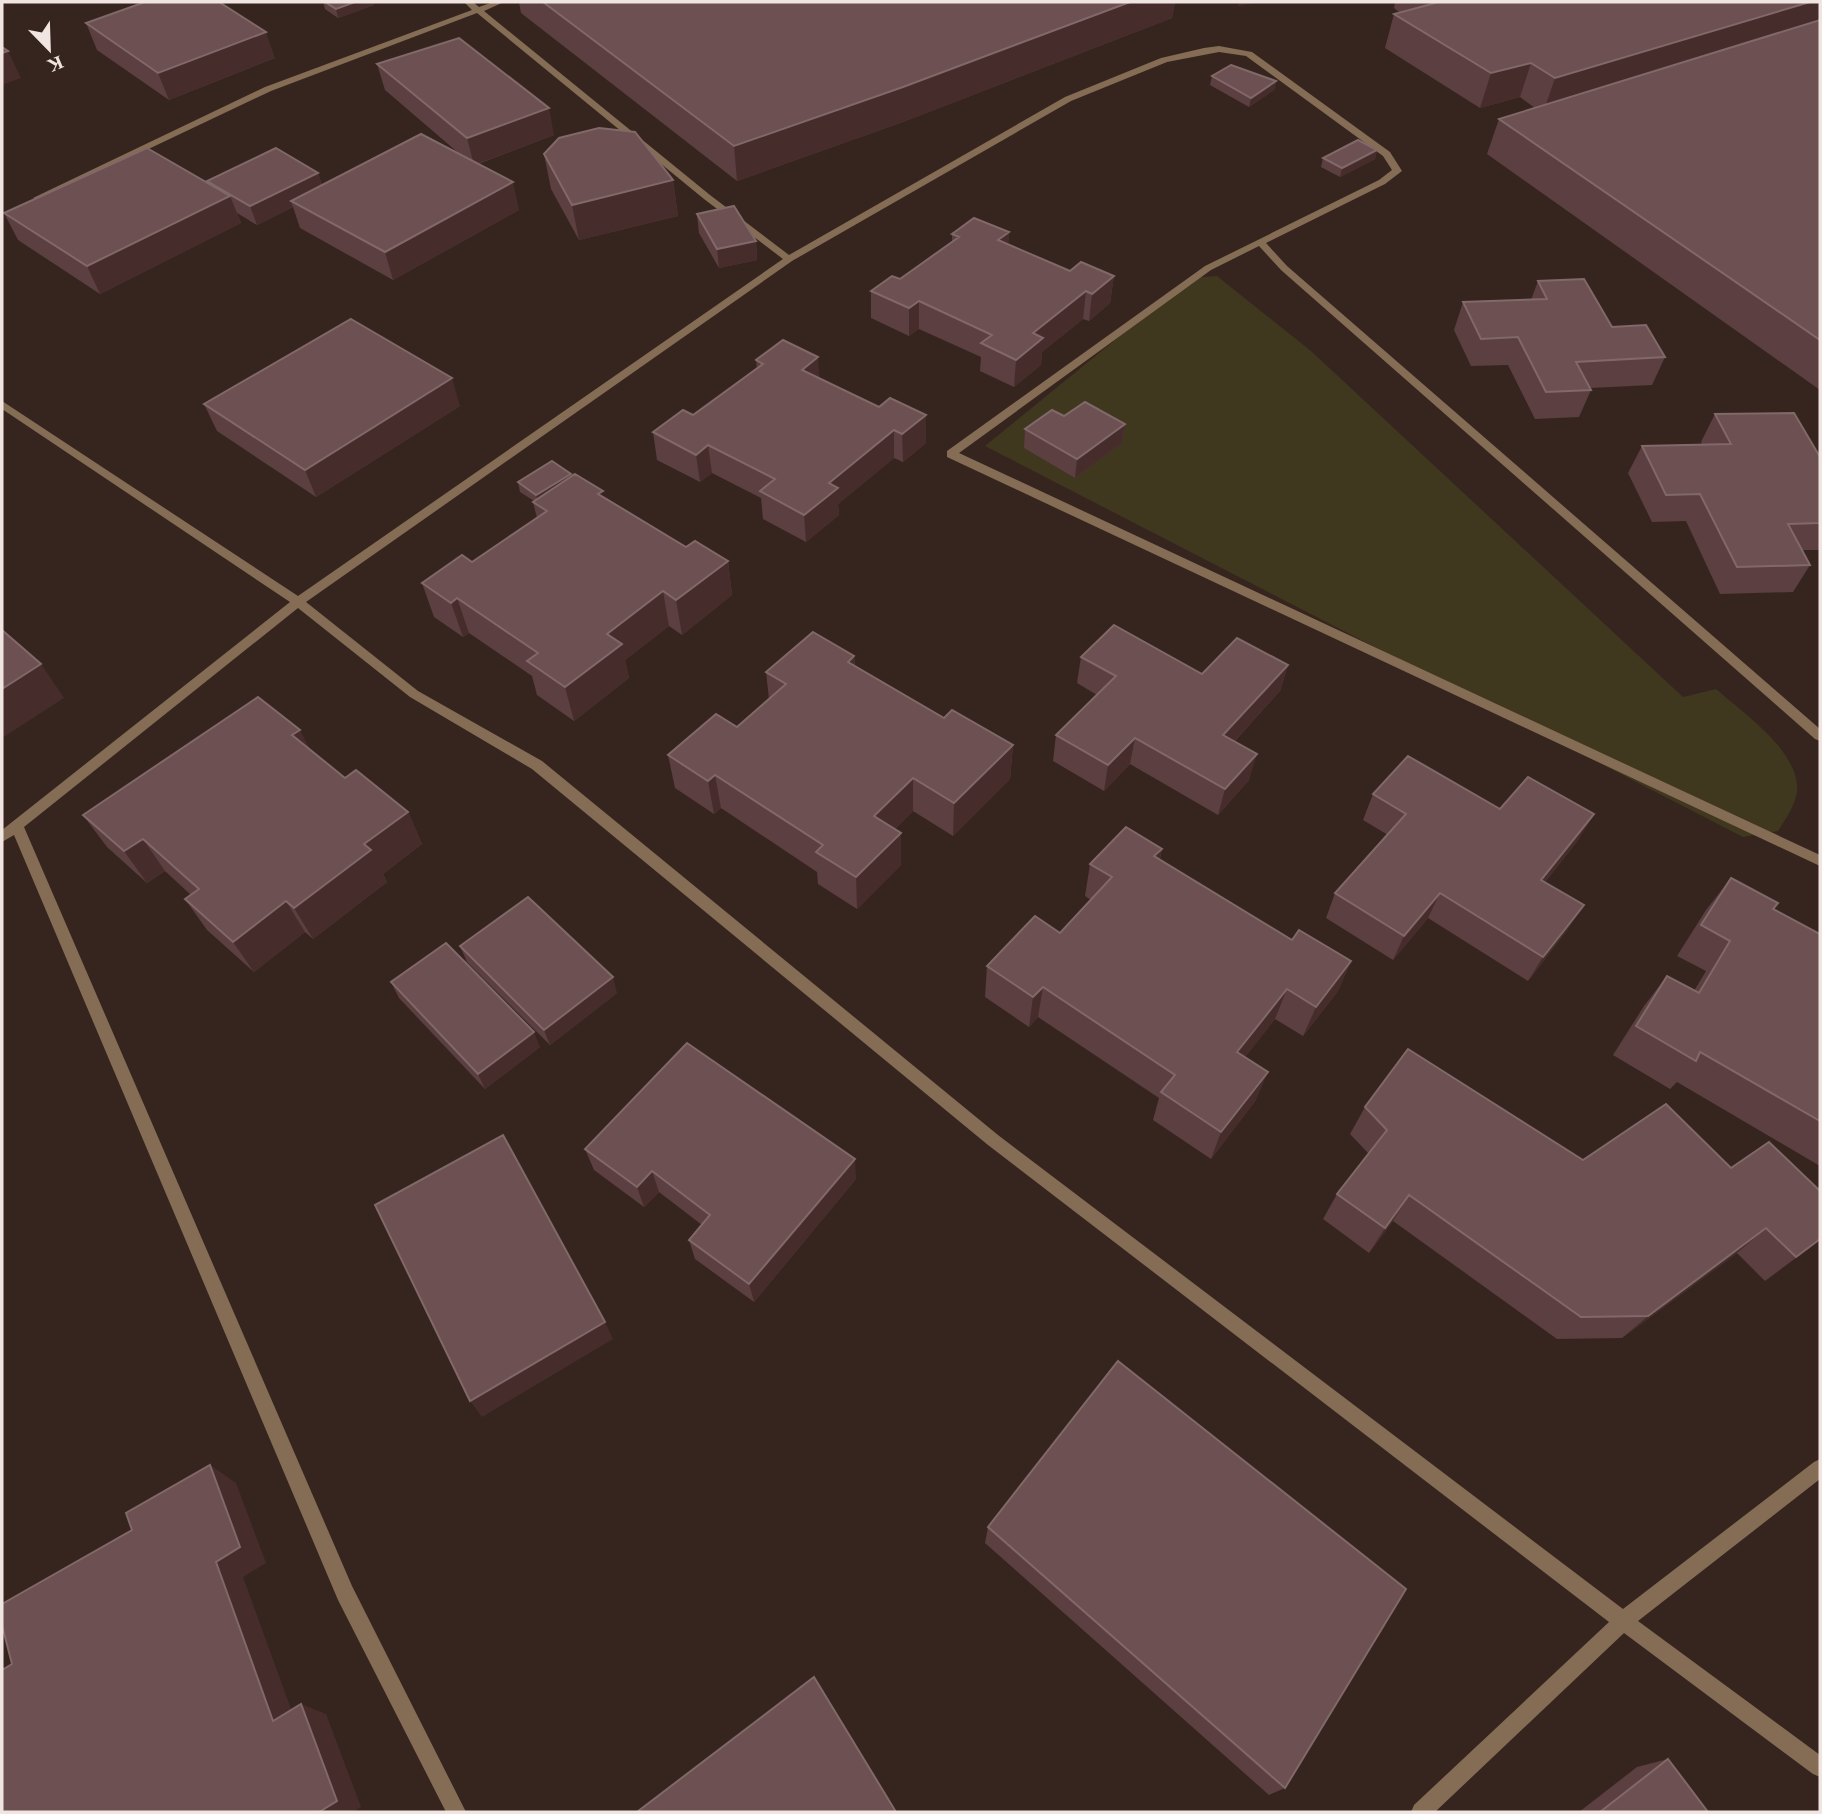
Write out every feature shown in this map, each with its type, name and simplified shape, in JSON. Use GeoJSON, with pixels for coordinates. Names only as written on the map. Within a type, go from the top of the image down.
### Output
{"type":"FeatureCollection","features":[{"type":"Feature","properties":{"kind":"street"},"geometry":{"type":"LineString","coordinates":[[468,2],[707,197],[789,259]]}},
{"type":"Feature","properties":{"kind":"street"},"geometry":{"type":"LineString","coordinates":[[26,204],[268,89],[500,2]]}},
{"type":"Feature","properties":{"kind":"street"},"geometry":{"type":"LineString","coordinates":[[2,837],[298,602],[789,259],[1068,99],[1164,60],[1219,49],[1249,54],[1387,154],[1397,171],[1382,182],[1208,268],[951,454],[1820,861]]}},
{"type":"Feature","properties":{"kind":"street"},"geometry":{"type":"LineString","coordinates":[[1260,242],[1284,268],[1820,736]]}},
{"type":"Feature","properties":{"kind":"street"},"geometry":{"type":"LineString","coordinates":[[2,404],[298,602],[414,694],[537,765],[993,1140],[1623,1621],[1820,1767]]}},
{"type":"Feature","properties":{"kind":"street"},"geometry":{"type":"LineString","coordinates":[[17,825],[345,1593],[456,1812]]}},
{"type":"Feature","properties":{"kind":"street"},"geometry":{"type":"LineString","coordinates":[[1421,1812],[1623,1621],[1820,1468]]}},
{"type":"Feature","properties":{"kind":"shaded area"},"geometry":{"type":"Polygon","coordinates":[[[1217,276],[1311,351],[1683,697],[1716,689],[1768,734],[1790,762],[1796,777],[1796,797],[1778,831],[1743,837],[985,446],[1191,278],[1217,276]]]}},
{"type":"Feature","properties":{"kind":"building"},"geometry":{"type":"Polygon","coordinates":[[[145,2],[219,2],[266,32],[158,73],[86,23],[145,2]]]}},
{"type":"Feature","properties":{"kind":"building"},"geometry":{"type":"Polygon","coordinates":[[[325,2],[355,2],[336,9],[325,2]]]}},
{"type":"Feature","properties":{"kind":"building"},"geometry":{"type":"Polygon","coordinates":[[[543,2],[1130,2],[903,87],[734,146],[543,2]]]}},
{"type":"Feature","properties":{"kind":"building"},"geometry":{"type":"Polygon","coordinates":[[[1439,2],[1810,2],[1555,78],[1531,63],[1491,73],[1394,14],[1439,2]]]}},
{"type":"Feature","properties":{"kind":"building"},"geometry":{"type":"Polygon","coordinates":[[[1820,20],[1820,340],[1499,119],[1820,20]]]}},
{"type":"Feature","properties":{"kind":"building"},"geometry":{"type":"Polygon","coordinates":[[[459,38],[549,108],[467,138],[377,64],[459,38]]]}},
{"type":"Feature","properties":{"kind":"building"},"geometry":{"type":"Polygon","coordinates":[[[1231,65],[1276,81],[1251,98],[1212,76],[1231,65]]]}},
{"type":"Feature","properties":{"kind":"building"},"geometry":{"type":"Polygon","coordinates":[[[599,128],[635,132],[673,180],[572,205],[544,154],[559,138],[599,128]]]}},
{"type":"Feature","properties":{"kind":"building"},"geometry":{"type":"Polygon","coordinates":[[[421,134],[513,182],[385,252],[291,201],[421,134]]]}},
{"type":"Feature","properties":{"kind":"building"},"geometry":{"type":"Polygon","coordinates":[[[1358,140],[1377,150],[1342,168],[1323,158],[1358,140]]]}},
{"type":"Feature","properties":{"kind":"building"},"geometry":{"type":"Polygon","coordinates":[[[147,148],[230,196],[87,266],[4,213],[147,148]]]}},
{"type":"Feature","properties":{"kind":"building"},"geometry":{"type":"Polygon","coordinates":[[[276,148],[318,173],[250,206],[207,181],[276,148]]]}},
{"type":"Feature","properties":{"kind":"building"},"geometry":{"type":"Polygon","coordinates":[[[734,206],[756,241],[717,249],[697,214],[734,206]]]}},
{"type":"Feature","properties":{"kind":"building"},"geometry":{"type":"Polygon","coordinates":[[[974,218],[1009,232],[998,240],[1070,271],[1081,262],[1114,276],[1092,294],[1086,291],[1033,333],[1043,338],[1016,360],[981,343],[992,335],[919,301],[909,308],[871,291],[892,276],[900,279],[959,237],[952,234],[974,218]]]}},
{"type":"Feature","properties":{"kind":"building"},"geometry":{"type":"Polygon","coordinates":[[[1584,279],[1612,327],[1646,325],[1665,357],[1576,362],[1591,390],[1546,392],[1518,337],[1481,339],[1463,302],[1547,299],[1538,281],[1584,279]]]}},
{"type":"Feature","properties":{"kind":"building"},"geometry":{"type":"Polygon","coordinates":[[[351,319],[452,378],[305,470],[204,404],[351,319]]]}},
{"type":"Feature","properties":{"kind":"building"},"geometry":{"type":"Polygon","coordinates":[[[783,340],[818,357],[802,370],[879,407],[890,398],[926,415],[902,434],[894,430],[829,483],[838,488],[804,515],[760,491],[775,479],[708,445],[696,455],[653,432],[683,410],[693,415],[763,364],[756,360],[783,340]]]}},
{"type":"Feature","properties":{"kind":"building"},"geometry":{"type":"Polygon","coordinates":[[[1085,402],[1125,424],[1077,459],[1025,429],[1052,410],[1064,416],[1085,402]]]}},
{"type":"Feature","properties":{"kind":"building"},"geometry":{"type":"Polygon","coordinates":[[[1794,413],[1820,457],[1820,523],[1788,524],[1810,565],[1737,567],[1700,494],[1666,495],[1642,446],[1731,444],[1715,414],[1794,413]]]}},
{"type":"Feature","properties":{"kind":"building"},"geometry":{"type":"Polygon","coordinates":[[[552,461],[571,474],[536,495],[518,482],[552,461]]]}},
{"type":"Feature","properties":{"kind":"building"},"geometry":{"type":"Polygon","coordinates":[[[575,474],[603,491],[598,494],[686,547],[695,541],[728,561],[676,600],[663,591],[607,634],[622,644],[565,687],[527,661],[538,653],[457,598],[451,603],[422,583],[462,555],[472,562],[547,511],[533,502],[575,474]]]}},
{"type":"Feature","properties":{"kind":"building"},"geometry":{"type":"Polygon","coordinates":[[[1114,625],[1202,674],[1237,638],[1288,665],[1223,735],[1257,754],[1225,789],[1135,738],[1108,765],[1056,735],[1116,676],[1081,657],[1114,625]]]}},
{"type":"Feature","properties":{"kind":"building"},"geometry":{"type":"Polygon","coordinates":[[[2,630],[41,664],[2,689],[2,630]]]}},
{"type":"Feature","properties":{"kind":"building"},"geometry":{"type":"Polygon","coordinates":[[[813,632],[854,656],[848,662],[944,718],[952,710],[1013,745],[954,803],[913,778],[874,816],[901,833],[856,877],[816,852],[823,845],[715,775],[708,781],[668,755],[716,714],[737,727],[786,684],[766,672],[813,632]]]}},
{"type":"Feature","properties":{"kind":"building"},"geometry":{"type":"Polygon","coordinates":[[[258,697],[300,730],[292,735],[345,778],[356,770],[408,812],[364,844],[371,850],[294,908],[286,901],[233,942],[185,899],[199,889],[143,839],[124,851],[83,815],[258,697]]]}},
{"type":"Feature","properties":{"kind":"building"},"geometry":{"type":"Polygon","coordinates":[[[1408,756],[1500,809],[1528,777],[1594,814],[1541,880],[1584,905],[1543,957],[1440,893],[1404,936],[1335,893],[1406,814],[1373,794],[1408,756]]]}},
{"type":"Feature","properties":{"kind":"building"},"geometry":{"type":"Polygon","coordinates":[[[1126,827],[1162,849],[1154,856],[1292,940],[1299,930],[1351,961],[1316,1007],[1287,989],[1237,1052],[1268,1072],[1221,1132],[1161,1092],[1175,1075],[1043,987],[1033,997],[987,966],[1035,916],[1060,933],[1112,877],[1090,864],[1126,827]]]}},
{"type":"Feature","properties":{"kind":"building"},"geometry":{"type":"Polygon","coordinates":[[[1731,878],[1778,903],[1773,909],[1820,934],[1820,1121],[1700,1052],[1696,1061],[1636,1026],[1667,976],[1699,993],[1730,941],[1701,925],[1731,878]]]}},
{"type":"Feature","properties":{"kind":"building"},"geometry":{"type":"Polygon","coordinates":[[[528,897],[613,977],[544,1030],[460,946],[528,897]]]}},
{"type":"Feature","properties":{"kind":"building"},"geometry":{"type":"Polygon","coordinates":[[[446,943],[534,1032],[478,1074],[391,982],[446,943]]]}},
{"type":"Feature","properties":{"kind":"building"},"geometry":{"type":"Polygon","coordinates":[[[687,1043],[855,1159],[749,1284],[689,1240],[710,1215],[652,1171],[637,1187],[585,1149],[687,1043]]]}},
{"type":"Feature","properties":{"kind":"building"},"geometry":{"type":"Polygon","coordinates":[[[1408,1049],[1583,1160],[1666,1104],[1731,1168],[1769,1142],[1820,1191],[1820,1239],[1796,1257],[1766,1228],[1648,1316],[1581,1317],[1409,1195],[1385,1228],[1337,1194],[1387,1130],[1365,1107],[1408,1049]]]}},
{"type":"Feature","properties":{"kind":"building"},"geometry":{"type":"Polygon","coordinates":[[[503,1135],[605,1322],[470,1401],[375,1205],[503,1135]]]}},
{"type":"Feature","properties":{"kind":"building"},"geometry":{"type":"Polygon","coordinates":[[[1118,1361],[1406,1589],[1285,1788],[988,1527],[1118,1361]]]}},
{"type":"Feature","properties":{"kind":"building"},"geometry":{"type":"Polygon","coordinates":[[[210,1465],[240,1547],[216,1562],[273,1721],[301,1704],[337,1801],[319,1812],[2,1812],[2,1670],[12,1664],[2,1625],[2,1604],[132,1530],[126,1513],[210,1465]]]}},
{"type":"Feature","properties":{"kind":"building"},"geometry":{"type":"Polygon","coordinates":[[[814,1677],[896,1812],[637,1812],[814,1677]]]}},
{"type":"Feature","properties":{"kind":"building"},"geometry":{"type":"Polygon","coordinates":[[[1668,1759],[1708,1812],[1600,1812],[1668,1759]]]}}]}
